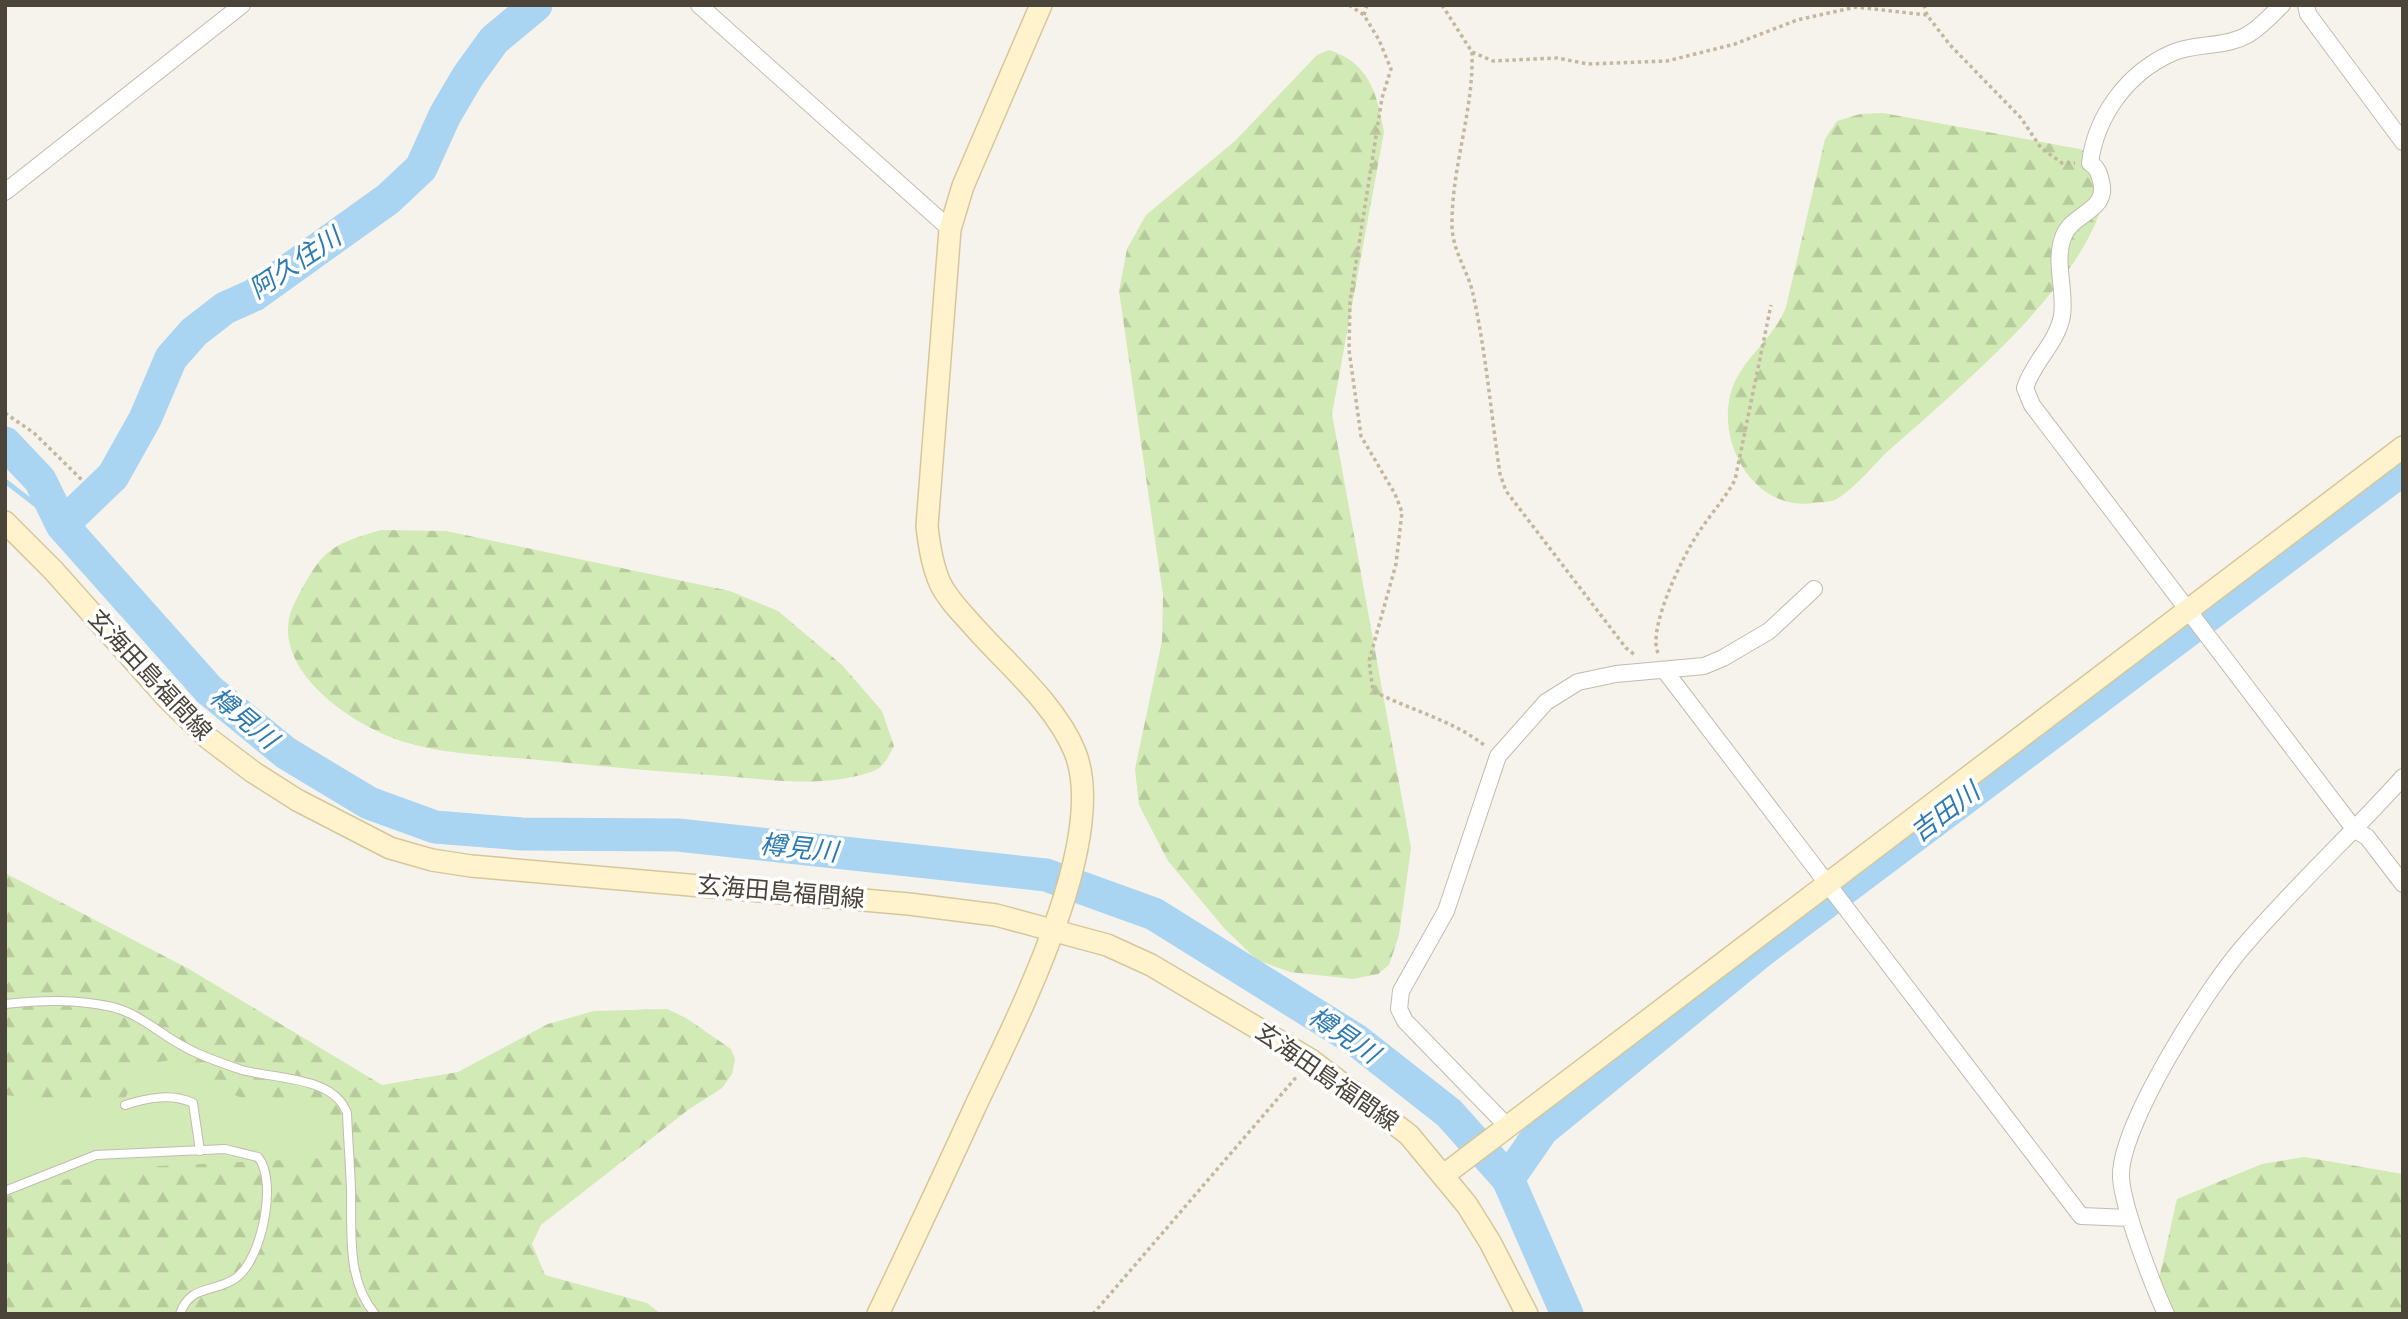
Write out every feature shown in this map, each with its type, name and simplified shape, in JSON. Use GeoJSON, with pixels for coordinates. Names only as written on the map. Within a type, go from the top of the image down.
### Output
{"type":"FeatureCollection","features":[{"type":"Feature","properties":{"kind":"street"},"geometry":{"type":"LineString","coordinates":[[5,192],[242,5]]}},
{"type":"Feature","properties":{"kind":"street"},"geometry":{"type":"LineString","coordinates":[[699,5],[950,229]]}},
{"type":"Feature","properties":{"kind":"street"},"geometry":{"type":"LineString","coordinates":[[878,1314],[1028,994],[1056,925],[1073,862],[1084,804],[1075,751],[1056,718],[952,603],[941,585],[929,546],[928,488],[950,229],[963,186],[1041,5]]}},
{"type":"Feature","properties":{"kind":"street"},"geometry":{"type":"LineString","coordinates":[[2282,5],[2246,35],[2170,53],[2115,96],[2093,139],[2090,163],[2098,171],[2102,197],[2097,206],[2073,222],[2064,234],[2059,265],[2062,318],[2025,388],[2032,405],[2355,830],[2367,837],[2403,884]]}},
{"type":"Feature","properties":{"kind":"street"},"geometry":{"type":"LineString","coordinates":[[2306,5],[2308,14],[2403,142]]}},
{"type":"Feature","properties":{"kind":"street"},"geometry":{"type":"LineString","coordinates":[[1449,1171],[2188,607],[2403,447]]}},
{"type":"Feature","properties":{"kind":"street","name":"玄海田島福間線"},"geometry":{"type":"LineString","coordinates":[[5,522],[208,738],[297,800],[390,848],[432,860],[471,866],[909,904],[996,915],[1056,925],[1151,965],[1311,1060],[1409,1135],[1449,1171],[1527,1314]]}},
{"type":"Feature","properties":{"kind":"street"},"geometry":{"type":"LineString","coordinates":[[1502,1130],[1405,1021],[1399,1009],[1401,991],[1446,911],[1498,756],[1546,702],[1578,682],[1616,674],[1704,666],[1745,647],[1769,631],[1814,589]]}},
{"type":"Feature","properties":{"kind":"street"},"geometry":{"type":"LineString","coordinates":[[1665,671],[2081,1216],[2130,1218]]}},
{"type":"Feature","properties":{"kind":"street"},"geometry":{"type":"LineString","coordinates":[[2166,1314],[2130,1218],[2121,1177],[2130,1131],[2148,1093],[2242,948],[2403,777]]}},
{"type":"Feature","properties":{"kind":"lane"},"geometry":{"type":"LineString","coordinates":[[5,1004],[50,1000],[114,1007],[135,1016],[185,1048],[240,1070],[321,1088],[344,1104],[347,1114],[349,1212],[354,1263],[361,1292],[375,1314]]}},
{"type":"Feature","properties":{"kind":"lane"},"geometry":{"type":"LineString","coordinates":[[125,1105],[154,1098],[172,1098],[192,1103],[200,1151]]}},
{"type":"Feature","properties":{"kind":"lane"},"geometry":{"type":"LineString","coordinates":[[5,1191],[96,1156],[225,1149],[258,1157],[267,1172],[266,1200],[259,1240],[250,1264],[236,1278],[199,1290],[187,1299],[180,1314]]}},
{"type":"Feature","properties":{"kind":"path"},"geometry":{"type":"LineString","coordinates":[[1349,5],[1364,15],[1379,40],[1391,69],[1382,98],[1354,266],[1349,350],[1361,436],[1395,494],[1402,512],[1396,564],[1369,661],[1373,691],[1409,710],[1453,724],[1498,756]]}},
{"type":"Feature","properties":{"kind":"path"},"geometry":{"type":"LineString","coordinates":[[1364,15],[1367,5]]}},
{"type":"Feature","properties":{"kind":"path"},"geometry":{"type":"LineString","coordinates":[[1442,5],[1472,52],[1473,75],[1452,199],[1452,232],[1457,256],[1472,292],[1506,491],[1626,648],[1665,671]]}},
{"type":"Feature","properties":{"kind":"path"},"geometry":{"type":"LineString","coordinates":[[1924,5],[1927,15],[1950,45],[2021,118],[2040,148],[2062,163],[2090,163]]}},
{"type":"Feature","properties":{"kind":"path"},"geometry":{"type":"LineString","coordinates":[[1472,52],[1493,61],[1557,58],[1588,64],[1667,61],[1735,44],[1797,20],[1856,8],[1927,15]]}},
{"type":"Feature","properties":{"kind":"path"},"geometry":{"type":"LineString","coordinates":[[1665,671],[1654,645],[1659,619],[1677,572],[1697,534],[1722,503],[1735,480],[1771,305]]}},
{"type":"Feature","properties":{"kind":"path"},"geometry":{"type":"LineString","coordinates":[[5,413],[34,433],[83,481]]}},
{"type":"Feature","properties":{"kind":"path"},"geometry":{"type":"LineString","coordinates":[[1093,1314],[1311,1060]]}},
{"type":"Feature","properties":{"kind":"green space"},"geometry":{"type":"Polygon","coordinates":[[[1329,50],[1354,63],[1363,72],[1374,93],[1384,132],[1332,414],[1411,848],[1399,935],[1389,965],[1378,974],[1353,979],[1290,972],[1257,960],[1224,928],[1168,861],[1139,805],[1135,769],[1162,641],[1163,595],[1119,291],[1127,249],[1146,215],[1235,141],[1317,55],[1329,50]]]}},
{"type":"Feature","properties":{"kind":"green space"},"geometry":{"type":"Polygon","coordinates":[[[1883,113],[2080,149],[2095,155],[2100,171],[2102,201],[2098,217],[2082,249],[2061,281],[2005,344],[1841,496],[1828,502],[1792,503],[1773,496],[1756,484],[1743,468],[1734,449],[1728,407],[1738,375],[1774,328],[1786,307],[1825,139],[1837,121],[1860,114],[1883,113]]]}},
{"type":"Feature","properties":{"kind":"green space"},"geometry":{"type":"Polygon","coordinates":[[[381,530],[446,531],[730,591],[778,611],[842,665],[882,711],[894,746],[882,765],[871,772],[834,780],[798,782],[460,753],[408,743],[386,735],[339,708],[318,690],[301,670],[291,648],[288,624],[296,600],[313,570],[328,552],[349,541],[381,530]]]}},
{"type":"Feature","properties":{"kind":"green space"},"geometry":{"type":"Polygon","coordinates":[[[5,873],[189,969],[382,1085],[458,1072],[548,1024],[594,1011],[667,1009],[686,1018],[731,1049],[735,1059],[732,1074],[722,1088],[688,1110],[541,1225],[532,1244],[545,1275],[647,1303],[661,1314],[5,1314],[5,1198],[28,1186],[139,1167],[325,1158],[324,1117],[302,1103],[254,1104],[190,1074],[170,1060],[142,1065],[125,1098],[69,1102],[5,1095],[5,873]]]}},
{"type":"Feature","properties":{"kind":"green space"},"geometry":{"type":"Polygon","coordinates":[[[5,1001],[322,1087],[354,1191],[5,1314],[5,1001]]]}},
{"type":"Feature","properties":{"kind":"green space"},"geometry":{"type":"Polygon","coordinates":[[[2304,1157],[2403,1174],[2403,1314],[2176,1314],[2156,1292],[2177,1199],[2262,1164],[2304,1157]]]}},
{"type":"Feature","properties":{"kind":"waterway","name":"阿久住川"},"geometry":{"type":"LineString","coordinates":[[62,525],[113,476],[145,419],[171,358],[194,332],[225,308],[254,295],[388,199],[421,168],[445,115],[468,76],[494,40],[536,5]]}},
{"type":"Feature","properties":{"kind":"waterway","name":"樽見川"},"geometry":{"type":"LineString","coordinates":[[5,443],[40,480],[62,525],[209,690],[286,753],[369,803],[435,827],[522,834],[678,835],[1046,875],[1154,914],[1356,1040],[1449,1113],[1508,1179],[1567,1314]]}},
{"type":"Feature","properties":{"kind":"waterway","name":"吉田川"},"geometry":{"type":"LineString","coordinates":[[1508,1179],[1542,1130],[1760,952],[2403,469]]}},
{"type":"Feature","properties":{"kind":"waterway"},"geometry":{"type":"LineString","coordinates":[[5,481],[62,525]]}}]}
